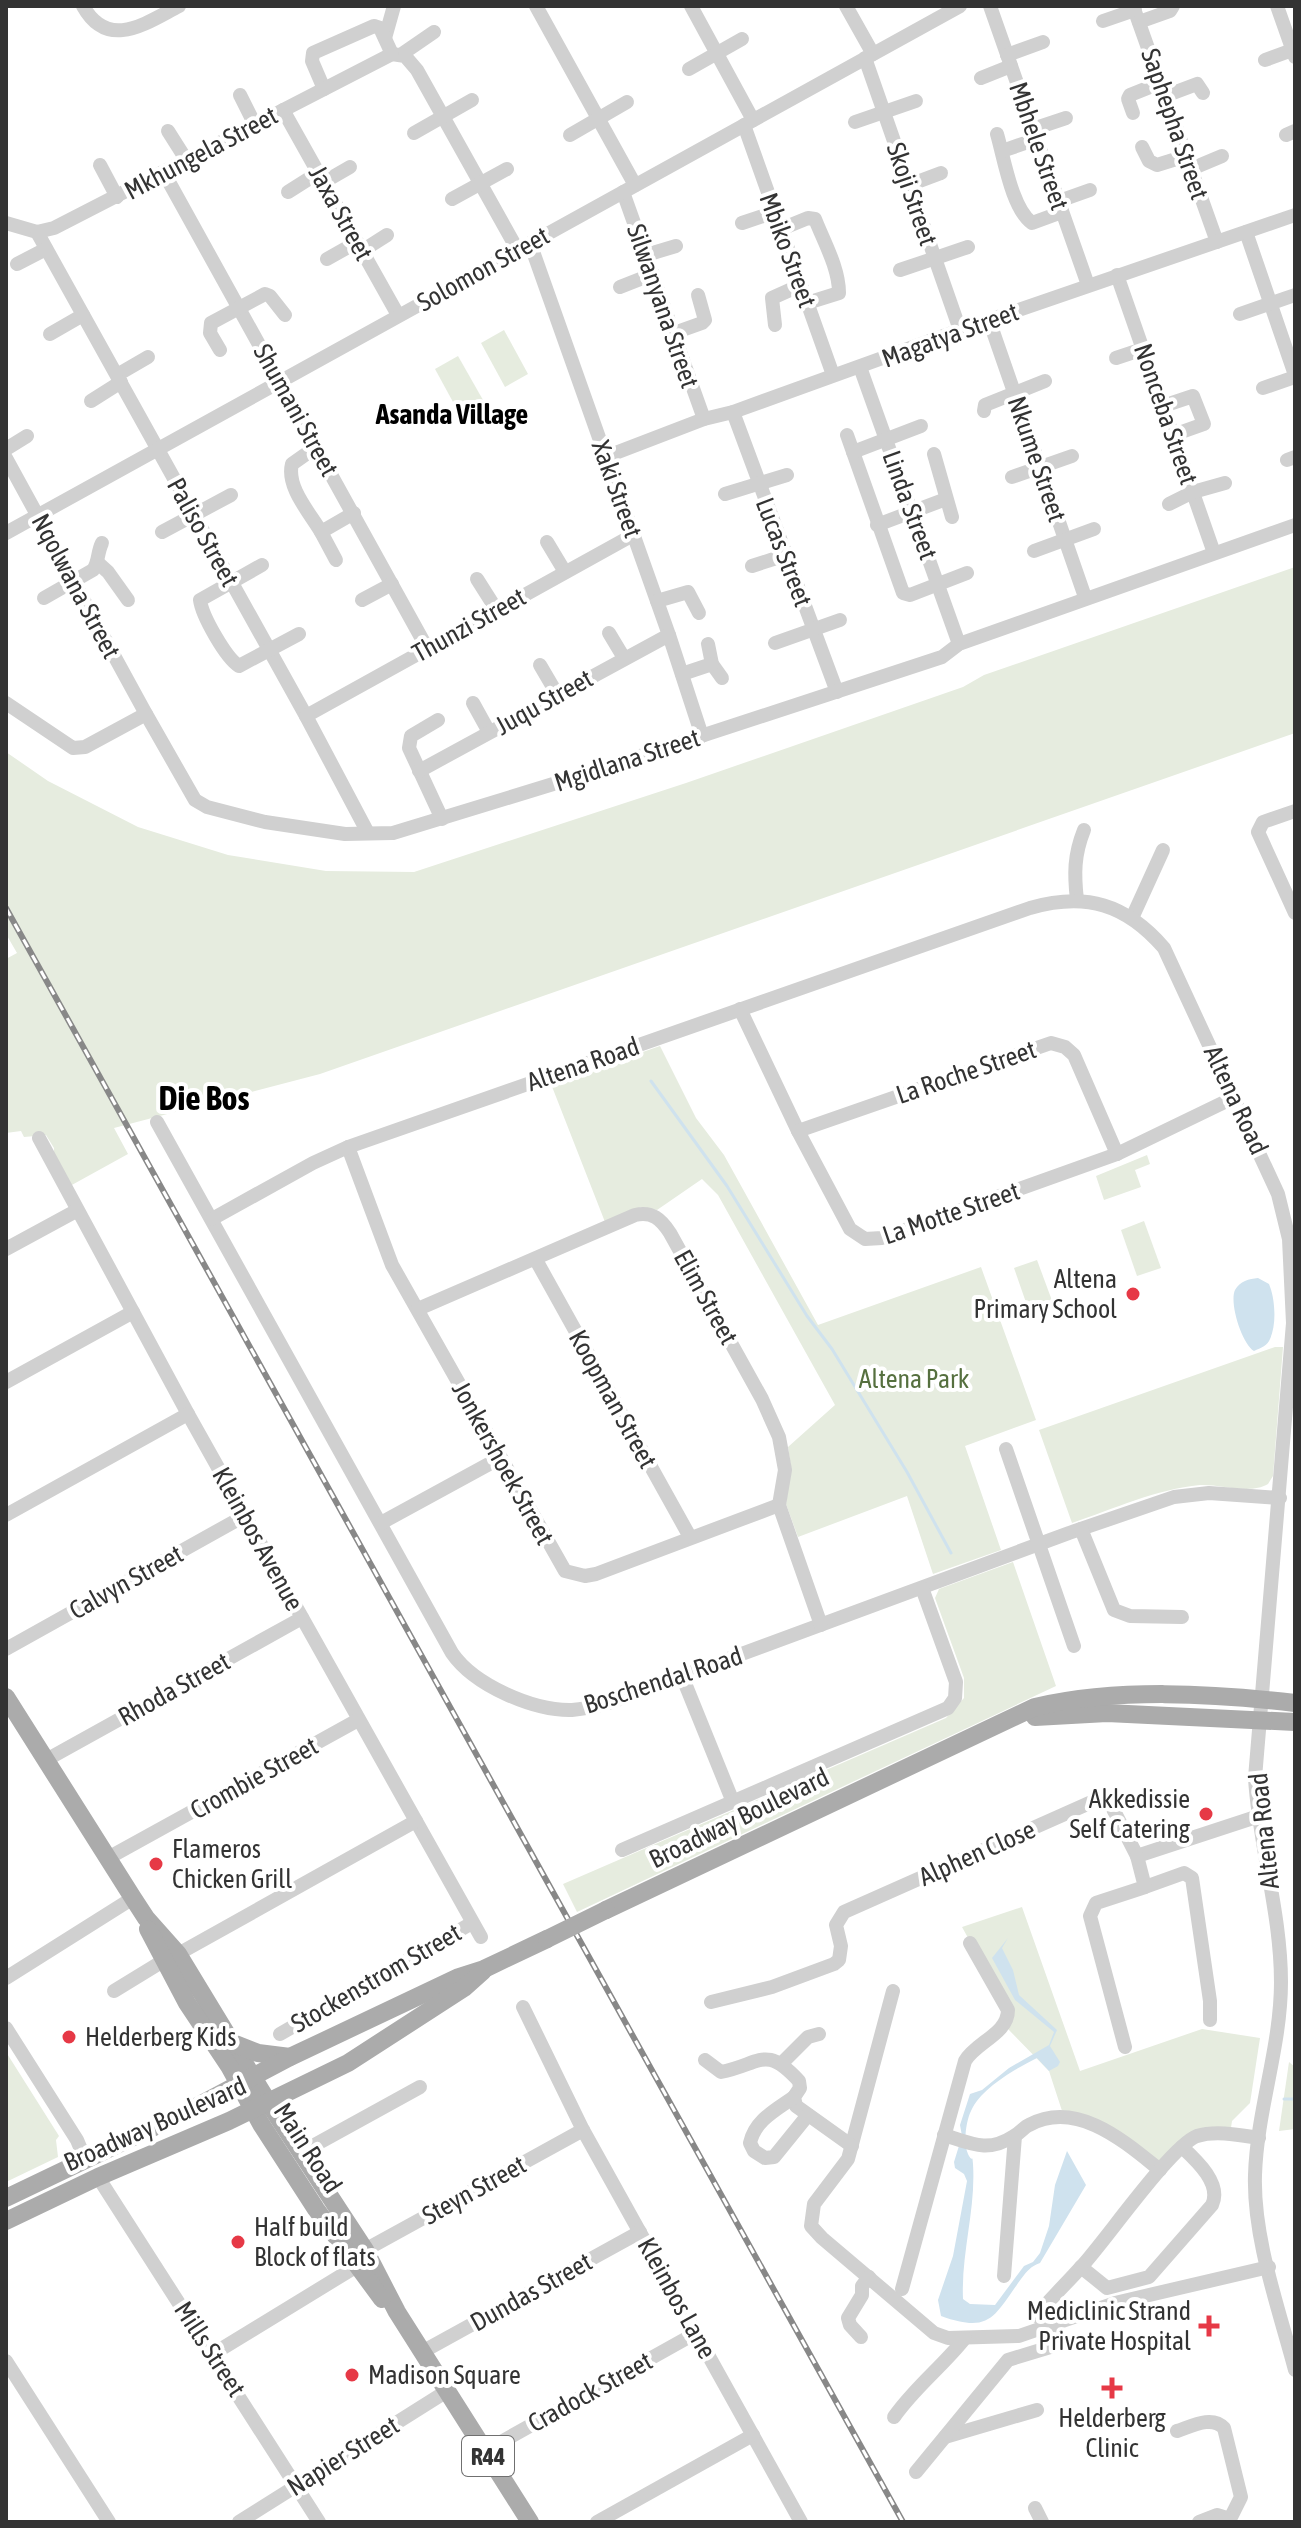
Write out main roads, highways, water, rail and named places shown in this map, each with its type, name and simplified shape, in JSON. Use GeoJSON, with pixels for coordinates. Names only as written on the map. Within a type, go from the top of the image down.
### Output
{"type":"FeatureCollection","features":[{"type":"Feature","properties":{"kind":"main road","name":"Broadway Boulevard"},"geometry":{"type":"LineString","coordinates":[[6,2198],[470,1971],[484,1969],[1035,1707],[1104,1696],[1261,1699],[1295,1703]]}},
{"type":"Feature","properties":{"kind":"main road","name":"Main Road"},"geometry":{"type":"LineString","coordinates":[[6,1697],[247,2081],[316,2209],[361,2258]]}},
{"type":"Feature","properties":{"kind":"main road","name":"Broadway Boulevard"},"geometry":{"type":"LineString","coordinates":[[1017,1717],[1107,1713],[1295,1722]]}},
{"type":"Feature","properties":{"kind":"main road","name":"Main Road"},"geometry":{"type":"LineString","coordinates":[[171,1957],[235,2044],[247,2081]]}},
{"type":"Feature","properties":{"kind":"main road","name":"Broadway Boulevard"},"geometry":{"type":"LineString","coordinates":[[6,2221],[348,2063],[464,1988],[484,1969]]}},
{"type":"Feature","properties":{"kind":"main road"},"geometry":{"type":"LineString","coordinates":[[235,2044],[251,2051],[290,2057]]}},
{"type":"Feature","properties":{"kind":"main road","name":"Main Road"},"geometry":{"type":"LineString","coordinates":[[260,2106],[302,2152],[380,2298],[397,2312],[530,2522]]}},
{"type":"Feature","properties":{"kind":"water"},"geometry":{"type":"Polygon","coordinates":[[[1258,1278],[1269,1284],[1274,1319],[1269,1341],[1254,1351],[1241,1332],[1234,1296],[1239,1284],[1258,1278]]]}},
{"type":"Feature","properties":{"kind":"water"},"geometry":{"type":"Polygon","coordinates":[[[1008,1938],[1002,1948],[1013,1970],[1019,1995],[1057,2030],[1050,2046],[1060,2062],[1049,2071],[1037,2058],[1019,2068],[982,2095],[969,2115],[966,2144],[972,2159],[973,2181],[963,2299],[970,2304],[995,2305],[1024,2266],[1033,2262],[1040,2253],[1049,2226],[1055,2185],[1067,2151],[1086,2185],[1040,2263],[1027,2271],[997,2312],[981,2322],[971,2323],[941,2316],[938,2300],[953,2256],[967,2181],[964,2174],[955,2168],[954,2162],[962,2136],[960,2125],[970,2094],[982,2090],[1009,2068],[1049,2045],[1054,2032],[1015,2000],[992,1958],[1008,1938]]]}},
{"type":"Feature","properties":{"kind":"waterway"},"geometry":{"type":"LineString","coordinates":[[651,1081],[727,1186],[807,1316],[832,1349],[907,1472],[951,1553]]}},
{"type":"Feature","properties":{"kind":"waterway"},"geometry":{"type":"LineString","coordinates":[[1284,2099],[1295,2099]]}},
{"type":"Feature","properties":{"kind":"railway"},"geometry":{"type":"LineString","coordinates":[[6,908],[903,2522]]}},
{"type":"Feature","properties":{"kind":"place","name":"Altena Primary School"},"geometry":{"type":"Point","coordinates":[1133,1294]}},
{"type":"Feature","properties":{"kind":"place","name":"Akkedissie Self Catering"},"geometry":{"type":"Point","coordinates":[1206,1814]}},
{"type":"Feature","properties":{"kind":"place","name":"Flameros Chicken Grill"},"geometry":{"type":"Point","coordinates":[156,1864]}},
{"type":"Feature","properties":{"kind":"place","name":"Helderberg Kids"},"geometry":{"type":"Point","coordinates":[69,2037]}},
{"type":"Feature","properties":{"kind":"place","name":"Half build Block of flats"},"geometry":{"type":"Point","coordinates":[238,2242]}},
{"type":"Feature","properties":{"kind":"place","name":"Mediclinic Strand Private Hospital"},"geometry":{"type":"Point","coordinates":[1209,2326]}},
{"type":"Feature","properties":{"kind":"place","name":"Madison Square"},"geometry":{"type":"Point","coordinates":[352,2375]}},
{"type":"Feature","properties":{"kind":"place","name":"Helderberg Clinic"},"geometry":{"type":"Point","coordinates":[1112,2388]}},
{"type":"Feature","properties":{"kind":"district","name":"Asanda Village"},"geometry":{"type":"Point","coordinates":[452,414]}},
{"type":"Feature","properties":{"kind":"district","name":"Die Bos"},"geometry":{"type":"Point","coordinates":[204,1097]}},
{"type":"Feature","properties":{"kind":"park label","name":"Altena Park"},"geometry":{"type":"Point","coordinates":[914,1379]}}]}
